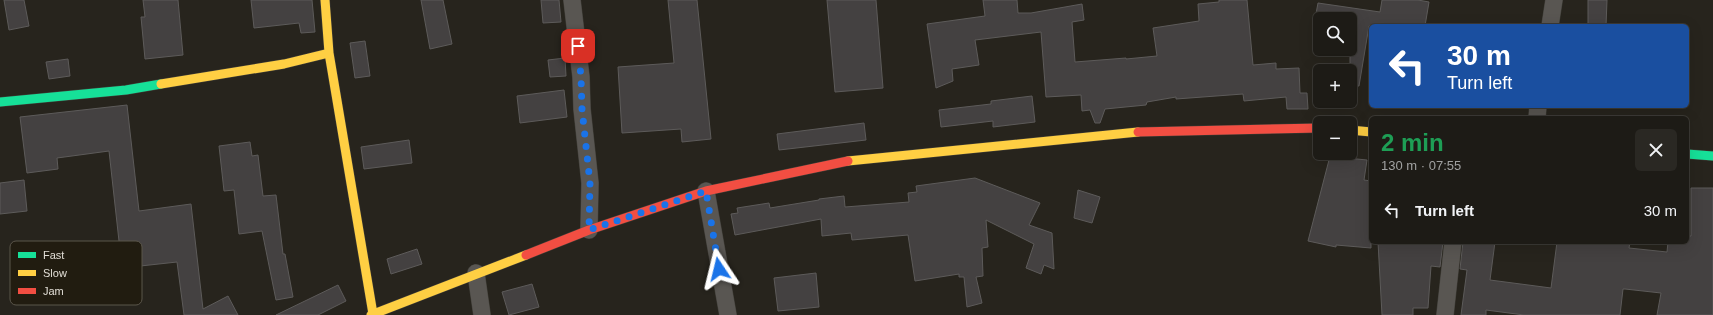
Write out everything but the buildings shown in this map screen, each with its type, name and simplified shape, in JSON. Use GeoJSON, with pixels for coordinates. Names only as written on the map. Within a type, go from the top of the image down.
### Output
{"type":"FeatureCollection","features":[{"type":"Feature","properties":{"kind":"street"},"geometry":{"type":"LineString","coordinates":[[325,0],[329,53],[372,315],[589,230],[706,191],[786,172],[846,161],[1134,132],[1313,128]]}},
{"type":"Feature","properties":{"kind":"street"},"geometry":{"type":"LineString","coordinates":[[572,0],[581,77],[582,109],[590,183],[589,230]]}},
{"type":"Feature","properties":{"kind":"street"},"geometry":{"type":"LineString","coordinates":[[1550,24],[1554,0]]}},
{"type":"Feature","properties":{"kind":"street"},"geometry":{"type":"LineString","coordinates":[[0,102],[126,90],[284,64],[329,53]]}},
{"type":"Feature","properties":{"kind":"street"},"geometry":{"type":"LineString","coordinates":[[1357,131],[1369,132]]}},
{"type":"Feature","properties":{"kind":"street"},"geometry":{"type":"LineString","coordinates":[[1689,154],[1713,156]]}},
{"type":"Feature","properties":{"kind":"street"},"geometry":{"type":"LineString","coordinates":[[706,191],[728,315]]}},
{"type":"Feature","properties":{"kind":"street"},"geometry":{"type":"LineString","coordinates":[[1445,315],[1453,244]]}},
{"type":"Feature","properties":{"kind":"street"},"geometry":{"type":"LineString","coordinates":[[476,273],[482,315]]}},
{"type":"Feature","properties":{"kind":"traffic: fast"},"geometry":{"type":"LineString","coordinates":[[0,102],[126,90],[161,84]]}},
{"type":"Feature","properties":{"kind":"traffic: fast"},"geometry":{"type":"LineString","coordinates":[[1689,154],[1713,156]]}},
{"type":"Feature","properties":{"kind":"traffic: slow"},"geometry":{"type":"LineString","coordinates":[[325,0],[329,53],[373,314]]}},
{"type":"Feature","properties":{"kind":"traffic: slow"},"geometry":{"type":"LineString","coordinates":[[161,84],[284,64],[329,53]]}},
{"type":"Feature","properties":{"kind":"traffic: slow"},"geometry":{"type":"LineString","coordinates":[[1357,131],[1369,132]]}},
{"type":"Feature","properties":{"kind":"traffic: slow"},"geometry":{"type":"LineString","coordinates":[[848,161],[1138,132]]}},
{"type":"Feature","properties":{"kind":"traffic: slow"},"geometry":{"type":"LineString","coordinates":[[371,315],[526,255]]}},
{"type":"Feature","properties":{"kind":"traffic: jam"},"geometry":{"type":"LineString","coordinates":[[1138,132],[1313,128]]}},
{"type":"Feature","properties":{"kind":"traffic: jam"},"geometry":{"type":"LineString","coordinates":[[526,255],[589,230],[706,191],[848,161]]}},
{"type":"Feature","properties":{"kind":"route"},"geometry":{"type":"LineString","coordinates":[[578,46],[582,109],[590,183],[589,230],[706,191],[719,269]]}}]}
